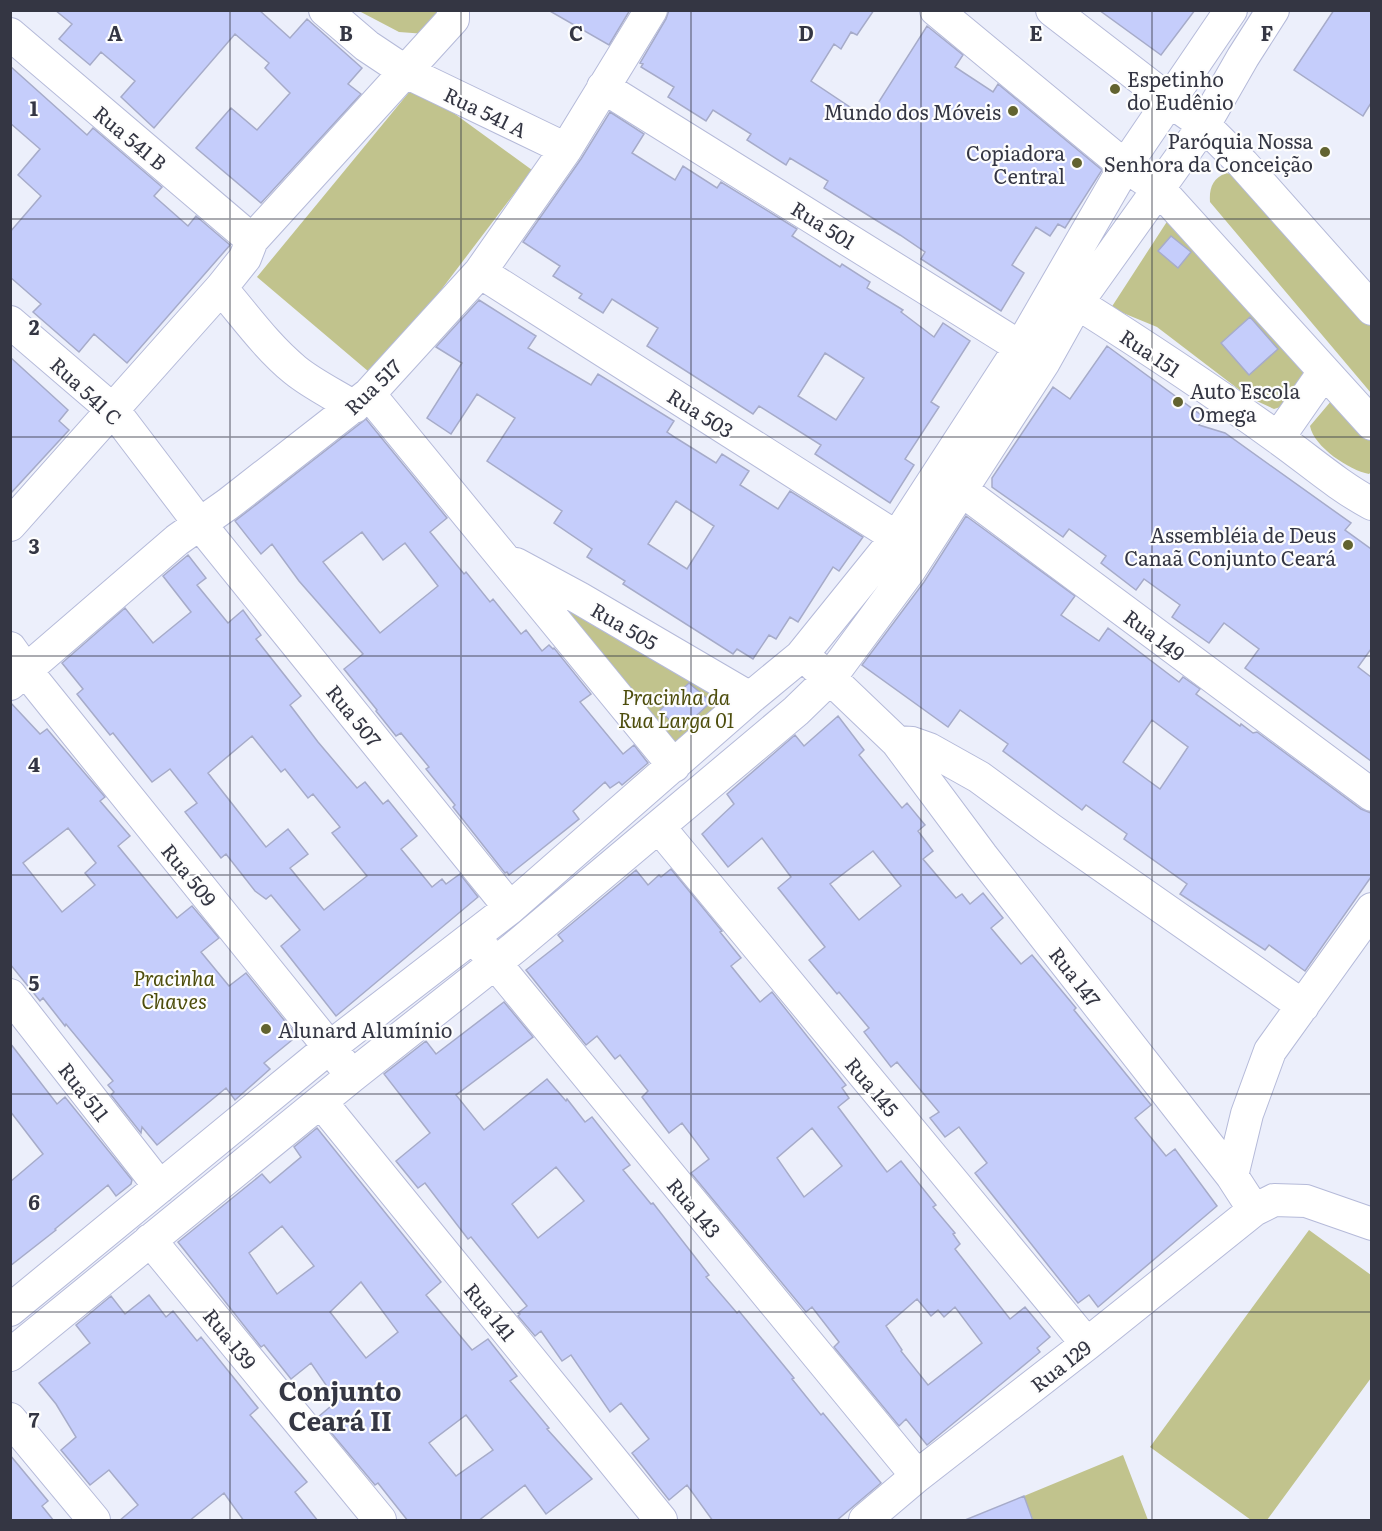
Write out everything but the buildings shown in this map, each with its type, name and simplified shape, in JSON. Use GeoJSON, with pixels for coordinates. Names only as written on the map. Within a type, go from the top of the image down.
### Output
{"type":"FeatureCollection","features":[{"type":"Feature","properties":{"kind":"street","name":"Rua 541 A"},"geometry":{"type":"LineString","coordinates":[[325,10],[367,46],[406,72],[566,150]]}},
{"type":"Feature","properties":{"kind":"street"},"geometry":{"type":"LineString","coordinates":[[10,525],[114,411],[221,288],[245,258],[252,240],[453,19],[453,10]]}},
{"type":"Feature","properties":{"kind":"street","name":"Rua 517"},"geometry":{"type":"LineString","coordinates":[[16,668],[199,523],[228,504],[361,400],[480,272],[566,150],[651,10]]}},
{"type":"Feature","properties":{"kind":"street"},"geometry":{"type":"LineString","coordinates":[[936,10],[1125,166],[1159,189],[1371,424]]}},
{"type":"Feature","properties":{"kind":"street"},"geometry":{"type":"LineString","coordinates":[[1052,10],[1204,125],[1243,164],[1371,309]]}},
{"type":"Feature","properties":{"kind":"street"},"geometry":{"type":"LineString","coordinates":[[10,1355],[659,827],[796,711],[830,678],[909,545],[1032,354],[1125,166],[1231,10]]}},
{"type":"Feature","properties":{"kind":"street"},"geometry":{"type":"LineString","coordinates":[[1032,354],[1077,303],[1204,125],[1273,10]]}},
{"type":"Feature","properties":{"kind":"street","name":"Rua 541 B"},"geometry":{"type":"LineString","coordinates":[[10,34],[252,240]]}},
{"type":"Feature","properties":{"kind":"street","name":"Rua 501"},"geometry":{"type":"LineString","coordinates":[[603,87],[1032,354]]}},
{"type":"Feature","properties":{"kind":"street","name":"Rua 503"},"geometry":{"type":"LineString","coordinates":[[480,272],[909,545]]}},
{"type":"Feature","properties":{"kind":"street","name":"Rua 505"},"geometry":{"type":"LineString","coordinates":[[221,288],[244,314],[255,332],[296,371],[361,400],[499,554],[674,766]]}},
{"type":"Feature","properties":{"kind":"street","name":"Rua 151"},"geometry":{"type":"LineString","coordinates":[[1077,303],[1131,337],[1278,438],[1351,493],[1371,504]]}},
{"type":"Feature","properties":{"kind":"street","name":"Rua 541 C"},"geometry":{"type":"LineString","coordinates":[[10,322],[114,411],[199,523]]}},
{"type":"Feature","properties":{"kind":"street"},"geometry":{"type":"LineString","coordinates":[[1278,438],[1324,372]]}},
{"type":"Feature","properties":{"kind":"street","name":"Rua 149"},"geometry":{"type":"LineString","coordinates":[[950,482],[1371,795]]}},
{"type":"Feature","properties":{"kind":"street","name":"Rua 507"},"geometry":{"type":"LineString","coordinates":[[199,523],[510,908]]}},
{"type":"Feature","properties":{"kind":"street"},"geometry":{"type":"LineString","coordinates":[[10,1310],[330,1047],[510,908],[801,656],[909,545]]}},
{"type":"Feature","properties":{"kind":"street","name":"Rua 505"},"geometry":{"type":"LineString","coordinates":[[499,554],[750,698]]}},
{"type":"Feature","properties":{"kind":"street","name":"Rua 147"},"geometry":{"type":"LineString","coordinates":[[801,656],[830,678],[897,742],[982,856],[1232,1176],[1254,1210]]}},
{"type":"Feature","properties":{"kind":"street","name":"Rua 509"},"geometry":{"type":"LineString","coordinates":[[16,668],[352,1076]]}},
{"type":"Feature","properties":{"kind":"street"},"geometry":{"type":"LineString","coordinates":[[897,742],[929,749],[979,777],[1303,1006]]}},
{"type":"Feature","properties":{"kind":"street","name":"Rua 145"},"geometry":{"type":"LineString","coordinates":[[659,827],[1087,1344]]}},
{"type":"Feature","properties":{"kind":"street"},"geometry":{"type":"LineString","coordinates":[[1232,1176],[1247,1114],[1270,1051],[1371,909]]}},
{"type":"Feature","properties":{"kind":"street","name":"Rua 143"},"geometry":{"type":"LineString","coordinates":[[474,937],[917,1476]]}},
{"type":"Feature","properties":{"kind":"street","name":"Rua 511"},"geometry":{"type":"LineString","coordinates":[[10,995],[160,1187]]}},
{"type":"Feature","properties":{"kind":"street","name":"Rua 141"},"geometry":{"type":"LineString","coordinates":[[321,1102],[661,1521]]}},
{"type":"Feature","properties":{"kind":"street"},"geometry":{"type":"LineString","coordinates":[[244,1118],[268,1145]]}},
{"type":"Feature","properties":{"kind":"street","name":"Rua 129"},"geometry":{"type":"LineString","coordinates":[[865,1521],[917,1476],[1254,1210],[1274,1200],[1306,1201],[1371,1224]]}},
{"type":"Feature","properties":{"kind":"street","name":"Rua 139"},"geometry":{"type":"LineString","coordinates":[[150,1240],[380,1521]]}},
{"type":"Feature","properties":{"kind":"street"},"geometry":{"type":"LineString","coordinates":[[10,1419],[94,1521]]}},
{"type":"Feature","properties":{"kind":"green space"},"geometry":{"type":"Polygon","coordinates":[[[359,11],[452,11],[426,34],[399,32],[359,11]]]}},
{"type":"Feature","properties":{"kind":"green space"},"geometry":{"type":"Polygon","coordinates":[[[415,85],[532,170],[375,377],[257,277],[415,85]]]}},
{"type":"Feature","properties":{"kind":"green space"},"geometry":{"type":"Polygon","coordinates":[[[1226,173],[1239,176],[1371,321],[1371,393],[1210,202],[1213,184],[1226,173]]]}},
{"type":"Feature","properties":{"kind":"green space"},"geometry":{"type":"Polygon","coordinates":[[[1168,220],[1307,365],[1290,404],[1274,409],[1250,398],[1157,327],[1111,308],[1168,220]],[[1171,236],[1158,251],[1178,267],[1191,252],[1171,236]],[[1250,317],[1221,343],[1249,374],[1278,349],[1250,317]]]}},
{"type":"Feature","properties":{"kind":"green space"},"geometry":{"type":"Polygon","coordinates":[[[1332,400],[1338,402],[1371,441],[1371,472],[1369,474],[1352,468],[1333,456],[1313,434],[1310,426],[1332,400]]]}},
{"type":"Feature","properties":{"kind":"green space","name":"Pracinha da Rua Larga 01"},"geometry":{"type":"Polygon","coordinates":[[[504,544],[728,700],[678,752],[504,544]]]}},
{"type":"Feature","properties":{"kind":"green space"},"geometry":{"type":"Polygon","coordinates":[[[1309,1230],[1371,1275],[1371,1378],[1267,1520],[1251,1520],[1150,1447],[1309,1230]]]}},
{"type":"Feature","properties":{"kind":"green space"},"geometry":{"type":"Polygon","coordinates":[[[1123,1455],[1148,1520],[1033,1520],[1024,1496],[1123,1455]]]}},
{"type":"Feature","properties":{"kind":"place","name":"Espetinho do Eudênio"},"geometry":{"type":"Point","coordinates":[1115,89]}},
{"type":"Feature","properties":{"kind":"place","name":"Mundo dos Móveis"},"geometry":{"type":"Point","coordinates":[1013,111]}},
{"type":"Feature","properties":{"kind":"place","name":"Paróquia Nossa Senhora da Conceição"},"geometry":{"type":"Point","coordinates":[1325,152]}},
{"type":"Feature","properties":{"kind":"place","name":"Copiadora Central"},"geometry":{"type":"Point","coordinates":[1077,163]}},
{"type":"Feature","properties":{"kind":"place","name":"Auto Escola Omega"},"geometry":{"type":"Point","coordinates":[1178,402]}},
{"type":"Feature","properties":{"kind":"place","name":"Assembléia de Deus Canaã Conjunto Ceará"},"geometry":{"type":"Point","coordinates":[1348,545]}},
{"type":"Feature","properties":{"kind":"place","name":"Alunard Alumínio"},"geometry":{"type":"Point","coordinates":[266,1029]}},
{"type":"Feature","properties":{"kind":"district","name":"Conjunto Ceará II"},"geometry":{"type":"Point","coordinates":[340,1404]}},
{"type":"Feature","properties":{"kind":"park label","name":"Pracinha Chaves"},"geometry":{"type":"Point","coordinates":[174,988]}}]}
